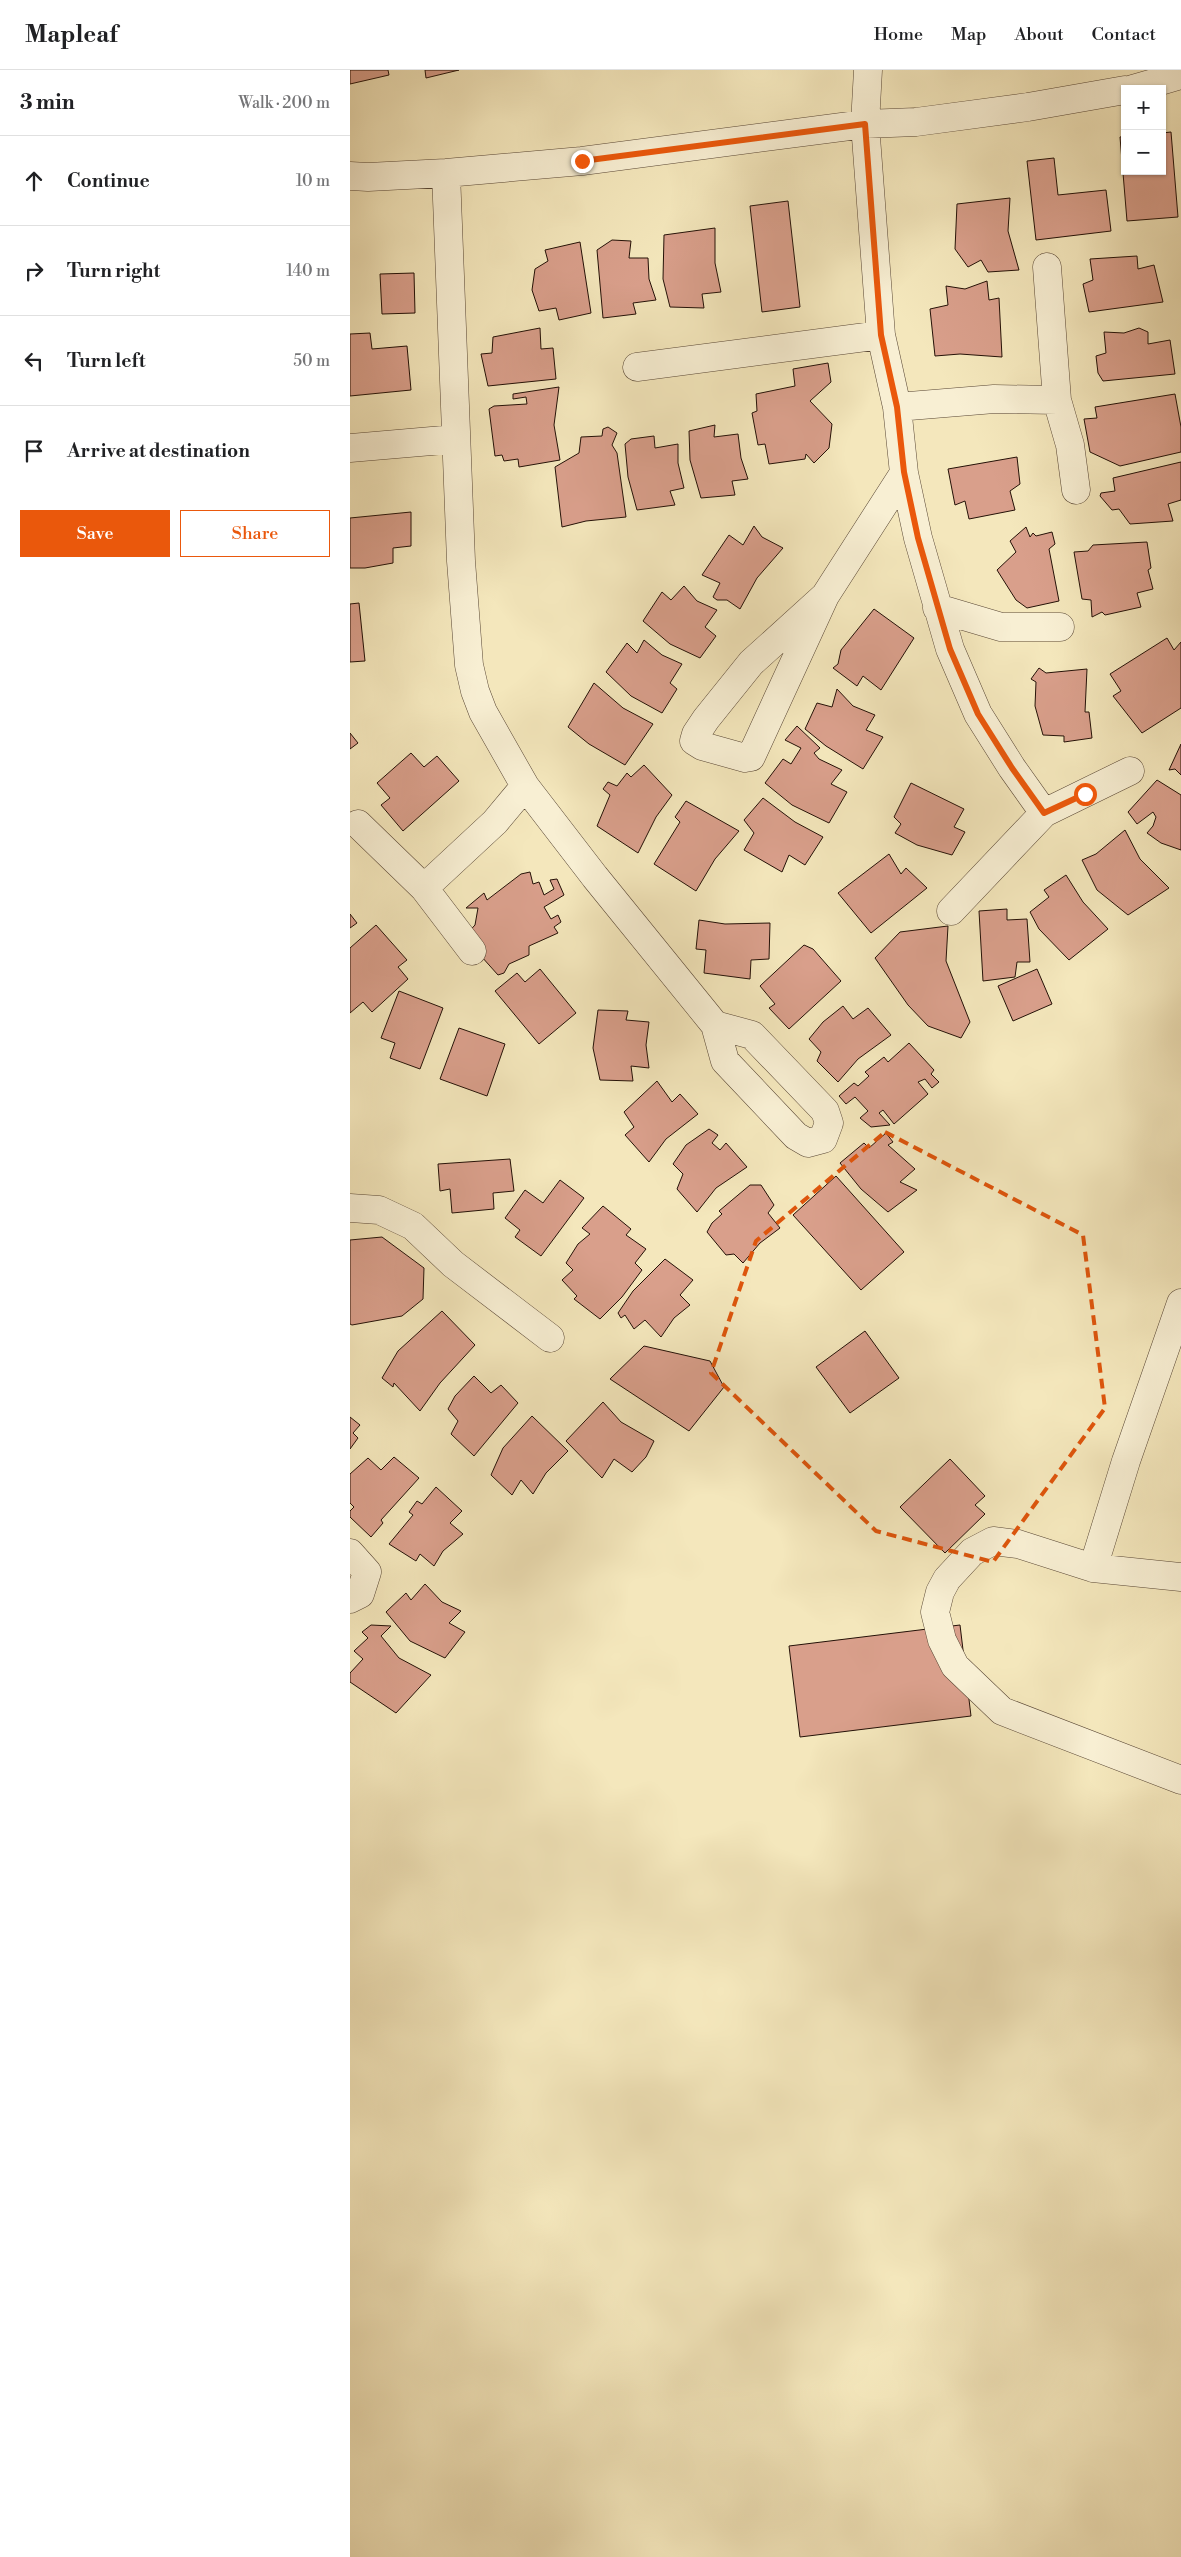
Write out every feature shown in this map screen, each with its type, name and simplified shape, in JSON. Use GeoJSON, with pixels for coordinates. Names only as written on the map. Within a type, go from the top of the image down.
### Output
{"type":"FeatureCollection","features":[{"type":"Feature","properties":{"kind":"street"},"geometry":{"type":"LineString","coordinates":[[868,70],[865,124],[881,335],[897,407],[904,472],[937,608],[950,649],[978,714],[1012,768],[1044,813]]}},
{"type":"Feature","properties":{"kind":"street"},"geometry":{"type":"LineString","coordinates":[[1146,85],[1181,75]]}},
{"type":"Feature","properties":{"kind":"street"},"geometry":{"type":"LineString","coordinates":[[350,176],[368,177],[446,172],[582,161],[865,124],[916,122],[1028,107],[1121,91]]}},
{"type":"Feature","properties":{"kind":"street"},"geometry":{"type":"LineString","coordinates":[[446,172],[455,439],[469,665],[483,712],[525,786],[594,877],[716,1025]]}},
{"type":"Feature","properties":{"kind":"street"},"geometry":{"type":"LineString","coordinates":[[1047,267],[1057,400],[1070,445],[1076,490]]}},
{"type":"Feature","properties":{"kind":"street"},"geometry":{"type":"LineString","coordinates":[[637,367],[881,335]]}},
{"type":"Feature","properties":{"kind":"street"},"geometry":{"type":"LineString","coordinates":[[897,407],[994,399],[1057,400]]}},
{"type":"Feature","properties":{"kind":"street"},"geometry":{"type":"LineString","coordinates":[[350,448],[455,439]]}},
{"type":"Feature","properties":{"kind":"street"},"geometry":{"type":"LineString","coordinates":[[825,596],[751,663],[706,719],[696,734],[694,741],[702,746],[745,758],[752,757],[825,596],[904,472]]}},
{"type":"Feature","properties":{"kind":"street"},"geometry":{"type":"LineString","coordinates":[[937,608],[1001,627],[1060,626]]}},
{"type":"Feature","properties":{"kind":"street"},"geometry":{"type":"LineString","coordinates":[[951,911],[1044,813],[1130,771]]}},
{"type":"Feature","properties":{"kind":"street"},"geometry":{"type":"LineString","coordinates":[[424,888],[495,822],[525,786]]}},
{"type":"Feature","properties":{"kind":"street"},"geometry":{"type":"LineString","coordinates":[[358,824],[424,888],[472,951]]}},
{"type":"Feature","properties":{"kind":"street"},"geometry":{"type":"LineString","coordinates":[[350,1208],[379,1210],[413,1226],[453,1264],[550,1338]]}},
{"type":"Feature","properties":{"kind":"street"},"geometry":{"type":"LineString","coordinates":[[1093,1568],[1126,1461],[1181,1303]]}},
{"type":"Feature","properties":{"kind":"street"},"geometry":{"type":"LineString","coordinates":[[1181,1577],[1093,1568],[1018,1544],[993,1541],[972,1552],[960,1563],[940,1592],[935,1612],[942,1640],[955,1666],[1002,1711],[1181,1780]]}},
{"type":"Feature","properties":{"kind":"street"},"geometry":{"type":"LineString","coordinates":[[350,1553],[368,1572],[360,1594],[350,1600]]}},
{"type":"Feature","properties":{"kind":"highlighted area"},"geometry":{"type":"Polygon","coordinates":[[[885,1132],[1083,1235],[1105,1408],[993,1562],[876,1531],[711,1373],[756,1241],[885,1132]]]}},
{"type":"Feature","properties":{"kind":"building"},"geometry":{"type":"Polygon","coordinates":[[[350,70],[388,70],[389,75],[350,84],[350,70]]]}},
{"type":"Feature","properties":{"kind":"building"},"geometry":{"type":"Polygon","coordinates":[[[425,70],[459,70],[426,78],[425,70]]]}},
{"type":"Feature","properties":{"kind":"building"},"geometry":{"type":"Polygon","coordinates":[[[1171,132],[1178,217],[1127,221],[1123,175],[1166,175],[1166,133],[1171,132]]]}},
{"type":"Feature","properties":{"kind":"building"},"geometry":{"type":"Polygon","coordinates":[[[1054,158],[1058,195],[1106,190],[1111,231],[1036,240],[1027,161],[1054,158]]]}},
{"type":"Feature","properties":{"kind":"building"},"geometry":{"type":"Polygon","coordinates":[[[1010,198],[1008,231],[1019,270],[988,272],[981,260],[968,267],[955,249],[957,204],[1010,198]]]}},
{"type":"Feature","properties":{"kind":"building"},"geometry":{"type":"Polygon","coordinates":[[[788,201],[800,307],[762,312],[750,206],[788,201]]]}},
{"type":"Feature","properties":{"kind":"building"},"geometry":{"type":"Polygon","coordinates":[[[715,228],[715,263],[721,292],[702,294],[704,308],[670,307],[663,279],[664,235],[715,228]]]}},
{"type":"Feature","properties":{"kind":"building"},"geometry":{"type":"Polygon","coordinates":[[[612,240],[631,241],[629,258],[648,258],[649,279],[656,300],[633,303],[636,314],[603,318],[597,250],[612,240]]]}},
{"type":"Feature","properties":{"kind":"building"},"geometry":{"type":"Polygon","coordinates":[[[580,242],[591,313],[559,320],[556,308],[539,311],[532,290],[535,269],[548,261],[545,250],[580,242]]]}},
{"type":"Feature","properties":{"kind":"building"},"geometry":{"type":"Polygon","coordinates":[[[1137,256],[1138,269],[1154,265],[1163,302],[1089,312],[1083,284],[1093,280],[1090,259],[1137,256]]]}},
{"type":"Feature","properties":{"kind":"building"},"geometry":{"type":"Polygon","coordinates":[[[414,273],[415,313],[382,314],[380,274],[414,273]]]}},
{"type":"Feature","properties":{"kind":"building"},"geometry":{"type":"Polygon","coordinates":[[[987,281],[989,300],[999,298],[1002,357],[960,354],[935,356],[930,309],[948,305],[946,286],[965,289],[987,281]]]}},
{"type":"Feature","properties":{"kind":"building"},"geometry":{"type":"Polygon","coordinates":[[[540,328],[541,349],[553,348],[556,379],[488,386],[481,354],[492,353],[493,337],[540,328]]]}},
{"type":"Feature","properties":{"kind":"building"},"geometry":{"type":"Polygon","coordinates":[[[1139,328],[1148,332],[1148,344],[1170,340],[1175,374],[1103,381],[1098,373],[1096,356],[1106,353],[1104,332],[1124,333],[1139,328]]]}},
{"type":"Feature","properties":{"kind":"building"},"geometry":{"type":"Polygon","coordinates":[[[370,333],[372,349],[407,346],[411,390],[350,396],[350,334],[370,333]]]}},
{"type":"Feature","properties":{"kind":"building"},"geometry":{"type":"Polygon","coordinates":[[[828,363],[831,382],[810,401],[832,424],[829,448],[814,463],[806,454],[805,459],[769,464],[765,444],[758,445],[752,413],[757,411],[756,394],[795,386],[793,369],[828,363]]]}},
{"type":"Feature","properties":{"kind":"building"},"geometry":{"type":"Polygon","coordinates":[[[559,387],[554,425],[560,460],[519,467],[518,459],[504,461],[502,455],[495,456],[489,409],[494,406],[527,404],[526,397],[513,399],[513,394],[559,387]]]}},
{"type":"Feature","properties":{"kind":"building"},"geometry":{"type":"Polygon","coordinates":[[[1175,394],[1181,427],[1181,452],[1120,466],[1090,452],[1084,419],[1097,418],[1095,407],[1175,394]]]}},
{"type":"Feature","properties":{"kind":"building"},"geometry":{"type":"Polygon","coordinates":[[[715,425],[714,437],[738,434],[741,458],[748,479],[732,481],[735,495],[701,498],[690,460],[689,431],[715,425]]]}},
{"type":"Feature","properties":{"kind":"building"},"geometry":{"type":"Polygon","coordinates":[[[608,427],[617,433],[612,445],[617,453],[626,517],[586,521],[562,527],[555,467],[579,453],[581,437],[602,436],[603,429],[608,427]]]}},
{"type":"Feature","properties":{"kind":"building"},"geometry":{"type":"Polygon","coordinates":[[[654,436],[655,448],[678,444],[678,463],[684,488],[670,491],[675,505],[637,510],[628,477],[625,444],[631,439],[654,436]]]}},
{"type":"Feature","properties":{"kind":"building"},"geometry":{"type":"Polygon","coordinates":[[[1017,457],[1020,484],[1010,491],[1015,510],[969,519],[965,501],[955,505],[948,469],[1017,457]]]}},
{"type":"Feature","properties":{"kind":"building"},"geometry":{"type":"Polygon","coordinates":[[[1181,462],[1181,500],[1168,504],[1173,521],[1130,524],[1119,509],[1112,510],[1100,496],[1101,493],[1115,491],[1113,478],[1181,462]]]}},
{"type":"Feature","properties":{"kind":"building"},"geometry":{"type":"Polygon","coordinates":[[[411,512],[411,546],[393,548],[393,563],[365,568],[350,568],[350,518],[411,512]]]}},
{"type":"Feature","properties":{"kind":"building"},"geometry":{"type":"Polygon","coordinates":[[[754,526],[762,537],[783,548],[757,578],[740,609],[727,600],[717,600],[713,597],[720,583],[702,575],[729,535],[743,545],[754,526]]]}},
{"type":"Feature","properties":{"kind":"building"},"geometry":{"type":"Polygon","coordinates":[[[1026,527],[1030,537],[1033,533],[1036,536],[1052,532],[1055,544],[1049,549],[1059,601],[1027,608],[1016,600],[997,570],[1016,552],[1010,541],[1026,527]]]}},
{"type":"Feature","properties":{"kind":"building"},"geometry":{"type":"Polygon","coordinates":[[[1147,542],[1151,568],[1148,570],[1153,589],[1137,593],[1141,607],[1105,615],[1102,612],[1092,617],[1091,600],[1082,599],[1074,552],[1088,551],[1093,545],[1147,542]]]}},
{"type":"Feature","properties":{"kind":"building"},"geometry":{"type":"Polygon","coordinates":[[[684,586],[697,601],[717,610],[705,627],[716,636],[700,658],[670,644],[643,621],[662,592],[671,600],[684,586]]]}},
{"type":"Feature","properties":{"kind":"building"},"geometry":{"type":"Polygon","coordinates":[[[359,603],[365,661],[350,662],[350,604],[359,603]]]}},
{"type":"Feature","properties":{"kind":"building"},"geometry":{"type":"Polygon","coordinates":[[[874,609],[914,638],[881,690],[863,676],[857,686],[833,668],[838,664],[841,650],[874,609]]]}},
{"type":"Feature","properties":{"kind":"building"},"geometry":{"type":"Polygon","coordinates":[[[1167,638],[1174,650],[1181,642],[1181,708],[1142,733],[1113,696],[1121,691],[1110,674],[1167,638]]]}},
{"type":"Feature","properties":{"kind":"building"},"geometry":{"type":"Polygon","coordinates":[[[644,640],[662,655],[682,664],[670,683],[677,689],[662,713],[631,696],[606,672],[627,643],[637,653],[644,640]]]}},
{"type":"Feature","properties":{"kind":"building"},"geometry":{"type":"Polygon","coordinates":[[[1039,668],[1046,673],[1087,669],[1085,712],[1089,712],[1092,738],[1064,742],[1064,736],[1043,735],[1035,706],[1036,682],[1031,679],[1039,668]]]}},
{"type":"Feature","properties":{"kind":"building"},"geometry":{"type":"Polygon","coordinates":[[[594,683],[623,708],[653,724],[625,765],[589,744],[568,727],[594,683]]]}},
{"type":"Feature","properties":{"kind":"building"},"geometry":{"type":"Polygon","coordinates":[[[837,689],[853,706],[875,715],[866,730],[883,737],[863,769],[826,746],[805,729],[817,703],[832,707],[837,689]]]}},
{"type":"Feature","properties":{"kind":"building"},"geometry":{"type":"Polygon","coordinates":[[[797,726],[820,748],[814,753],[819,759],[842,770],[831,784],[847,792],[829,823],[792,805],[765,783],[783,759],[791,764],[801,748],[785,740],[797,726]]]}},
{"type":"Feature","properties":{"kind":"building"},"geometry":{"type":"Polygon","coordinates":[[[350,733],[358,743],[350,749],[350,733]]]}},
{"type":"Feature","properties":{"kind":"building"},"geometry":{"type":"Polygon","coordinates":[[[1181,744],[1181,775],[1175,769],[1169,770],[1181,744]]]}},
{"type":"Feature","properties":{"kind":"building"},"geometry":{"type":"Polygon","coordinates":[[[411,753],[424,767],[437,756],[459,781],[403,831],[381,805],[390,798],[377,783],[411,753]]]}},
{"type":"Feature","properties":{"kind":"building"},"geometry":{"type":"Polygon","coordinates":[[[644,765],[672,795],[656,817],[638,853],[597,826],[610,795],[603,789],[608,782],[617,786],[627,773],[631,777],[644,765]]]}},
{"type":"Feature","properties":{"kind":"building"},"geometry":{"type":"Polygon","coordinates":[[[1157,780],[1181,795],[1181,850],[1161,843],[1147,833],[1153,826],[1156,817],[1153,812],[1137,824],[1128,812],[1157,780]]]}},
{"type":"Feature","properties":{"kind":"building"},"geometry":{"type":"Polygon","coordinates":[[[911,783],[964,809],[954,827],[965,832],[952,855],[917,845],[895,833],[901,824],[894,817],[911,783]]]}},
{"type":"Feature","properties":{"kind":"building"},"geometry":{"type":"Polygon","coordinates":[[[763,798],[795,822],[823,837],[805,865],[789,855],[782,872],[744,850],[754,833],[744,820],[763,798]]]}},
{"type":"Feature","properties":{"kind":"building"},"geometry":{"type":"Polygon","coordinates":[[[686,801],[739,831],[715,859],[696,891],[654,864],[680,822],[675,817],[686,801]]]}},
{"type":"Feature","properties":{"kind":"building"},"geometry":{"type":"Polygon","coordinates":[[[1125,830],[1140,859],[1169,888],[1128,915],[1097,890],[1082,860],[1096,854],[1125,830]]]}},
{"type":"Feature","properties":{"kind":"building"},"geometry":{"type":"Polygon","coordinates":[[[889,854],[901,874],[906,868],[927,888],[871,933],[838,893],[889,854]]]}},
{"type":"Feature","properties":{"kind":"building"},"geometry":{"type":"Polygon","coordinates":[[[530,872],[533,884],[539,882],[544,895],[554,889],[550,880],[557,879],[564,895],[544,907],[551,919],[558,915],[561,922],[554,927],[558,933],[529,946],[529,955],[509,964],[504,973],[498,975],[464,937],[475,925],[478,908],[466,908],[484,893],[487,900],[521,874],[530,872]]]}},
{"type":"Feature","properties":{"kind":"building"},"geometry":{"type":"Polygon","coordinates":[[[1066,875],[1083,902],[1108,929],[1069,960],[1039,929],[1030,912],[1049,897],[1044,890],[1066,875]]]}},
{"type":"Feature","properties":{"kind":"building"},"geometry":{"type":"Polygon","coordinates":[[[1007,909],[1007,920],[1027,919],[1030,962],[1017,962],[1015,977],[983,981],[979,911],[1007,909]]]}},
{"type":"Feature","properties":{"kind":"building"},"geometry":{"type":"Polygon","coordinates":[[[350,914],[357,923],[350,928],[350,914]]]}},
{"type":"Feature","properties":{"kind":"building"},"geometry":{"type":"Polygon","coordinates":[[[699,920],[725,924],[770,923],[769,959],[751,960],[750,979],[704,973],[706,950],[696,949],[699,920]]]}},
{"type":"Feature","properties":{"kind":"building"},"geometry":{"type":"Polygon","coordinates":[[[376,925],[407,960],[398,967],[408,979],[372,1012],[363,1002],[350,1013],[350,948],[376,925]]]}},
{"type":"Feature","properties":{"kind":"building"},"geometry":{"type":"Polygon","coordinates":[[[948,926],[946,961],[970,1022],[961,1038],[928,1026],[908,1005],[875,958],[900,932],[948,926]]]}},
{"type":"Feature","properties":{"kind":"building"},"geometry":{"type":"Polygon","coordinates":[[[804,945],[813,949],[841,981],[789,1029],[769,1008],[775,1004],[760,986],[804,945]]]}},
{"type":"Feature","properties":{"kind":"building"},"geometry":{"type":"Polygon","coordinates":[[[540,969],[576,1013],[539,1044],[495,991],[517,973],[525,982],[540,969]]]}},
{"type":"Feature","properties":{"kind":"building"},"geometry":{"type":"Polygon","coordinates":[[[1037,969],[1052,1004],[1013,1021],[998,986],[1037,969]]]}},
{"type":"Feature","properties":{"kind":"building"},"geometry":{"type":"Polygon","coordinates":[[[399,991],[443,1008],[420,1069],[390,1058],[395,1043],[381,1038],[399,991]]]}},
{"type":"Feature","properties":{"kind":"building"},"geometry":{"type":"Polygon","coordinates":[[[843,1006],[853,1019],[868,1008],[891,1035],[858,1059],[838,1082],[817,1061],[821,1052],[809,1039],[823,1022],[843,1006]]]}},
{"type":"Feature","properties":{"kind":"building"},"geometry":{"type":"Polygon","coordinates":[[[598,1010],[628,1011],[626,1020],[649,1022],[646,1045],[649,1068],[631,1066],[633,1081],[600,1080],[593,1048],[598,1010]]]}},
{"type":"Feature","properties":{"kind":"building"},"geometry":{"type":"Polygon","coordinates":[[[459,1028],[505,1044],[487,1096],[440,1079],[459,1028]]]}},
{"type":"Feature","properties":{"kind":"building"},"geometry":{"type":"Polygon","coordinates":[[[909,1043],[934,1070],[931,1074],[939,1082],[932,1088],[925,1079],[918,1082],[928,1094],[894,1124],[883,1110],[879,1113],[890,1125],[871,1127],[860,1118],[868,1111],[855,1097],[846,1104],[839,1096],[854,1083],[858,1086],[869,1076],[865,1072],[884,1057],[888,1062],[909,1043]]]}},
{"type":"Feature","properties":{"kind":"building"},"geometry":{"type":"Polygon","coordinates":[[[657,1081],[672,1102],[680,1094],[698,1114],[666,1139],[649,1162],[625,1135],[634,1127],[624,1112],[657,1081]]]}},
{"type":"Feature","properties":{"kind":"building"},"geometry":{"type":"Polygon","coordinates":[[[709,1129],[718,1135],[712,1143],[720,1150],[726,1143],[747,1167],[716,1188],[697,1212],[677,1189],[683,1174],[673,1164],[686,1145],[709,1129]]]}},
{"type":"Feature","properties":{"kind":"building"},"geometry":{"type":"Polygon","coordinates":[[[886,1133],[893,1142],[888,1145],[915,1169],[900,1182],[917,1190],[888,1212],[861,1189],[840,1163],[864,1143],[869,1148],[886,1133]]]}},
{"type":"Feature","properties":{"kind":"building"},"geometry":{"type":"Polygon","coordinates":[[[510,1159],[514,1191],[493,1193],[494,1209],[452,1213],[450,1189],[440,1191],[438,1164],[510,1159]]]}},
{"type":"Feature","properties":{"kind":"building"},"geometry":{"type":"Polygon","coordinates":[[[836,1176],[904,1252],[861,1290],[793,1215],[836,1176]]]}},
{"type":"Feature","properties":{"kind":"building"},"geometry":{"type":"Polygon","coordinates":[[[560,1180],[584,1198],[541,1256],[515,1237],[520,1230],[505,1218],[525,1190],[543,1203],[560,1180]]]}},
{"type":"Feature","properties":{"kind":"building"},"geometry":{"type":"Polygon","coordinates":[[[750,1185],[761,1185],[774,1205],[768,1213],[780,1228],[760,1243],[743,1263],[734,1254],[726,1255],[707,1232],[712,1223],[722,1214],[719,1211],[750,1185]]]}},
{"type":"Feature","properties":{"kind":"building"},"geometry":{"type":"Polygon","coordinates":[[[603,1206],[631,1229],[626,1235],[646,1249],[635,1263],[642,1270],[622,1297],[600,1319],[574,1299],[577,1296],[562,1280],[573,1270],[566,1263],[578,1244],[590,1234],[582,1228],[603,1206]]]}},
{"type":"Feature","properties":{"kind":"building"},"geometry":{"type":"Polygon","coordinates":[[[382,1237],[424,1268],[423,1299],[402,1316],[352,1325],[350,1324],[350,1240],[382,1237]]]}},
{"type":"Feature","properties":{"kind":"building"},"geometry":{"type":"Polygon","coordinates":[[[665,1259],[693,1280],[680,1295],[690,1305],[674,1318],[661,1337],[645,1320],[634,1329],[625,1315],[621,1318],[618,1313],[633,1291],[665,1259]]]}},
{"type":"Feature","properties":{"kind":"building"},"geometry":{"type":"Polygon","coordinates":[[[442,1311],[475,1345],[440,1383],[420,1411],[394,1383],[393,1387],[382,1378],[398,1351],[442,1311]]]}},
{"type":"Feature","properties":{"kind":"building"},"geometry":{"type":"Polygon","coordinates":[[[865,1331],[899,1378],[850,1413],[816,1367],[865,1331]]]}},
{"type":"Feature","properties":{"kind":"building"},"geometry":{"type":"Polygon","coordinates":[[[644,1346],[710,1361],[724,1387],[689,1431],[610,1379],[644,1346]]]}},
{"type":"Feature","properties":{"kind":"building"},"geometry":{"type":"Polygon","coordinates":[[[474,1376],[491,1393],[501,1385],[518,1403],[474,1456],[451,1434],[458,1421],[448,1409],[455,1396],[474,1376]]]}},
{"type":"Feature","properties":{"kind":"building"},"geometry":{"type":"Polygon","coordinates":[[[603,1402],[621,1422],[654,1441],[646,1457],[632,1472],[614,1459],[602,1478],[566,1441],[603,1402]]]}},
{"type":"Feature","properties":{"kind":"building"},"geometry":{"type":"Polygon","coordinates":[[[532,1416],[568,1451],[546,1473],[533,1494],[521,1480],[512,1495],[491,1475],[503,1448],[532,1416]]]}},
{"type":"Feature","properties":{"kind":"building"},"geometry":{"type":"Polygon","coordinates":[[[350,1417],[360,1425],[353,1433],[358,1438],[350,1449],[350,1417]]]}},
{"type":"Feature","properties":{"kind":"building"},"geometry":{"type":"Polygon","coordinates":[[[394,1457],[419,1478],[381,1520],[383,1523],[371,1537],[350,1517],[350,1511],[354,1507],[350,1503],[350,1474],[368,1458],[381,1470],[394,1457]]]}},
{"type":"Feature","properties":{"kind":"building"},"geometry":{"type":"Polygon","coordinates":[[[950,1459],[985,1496],[975,1505],[985,1514],[945,1553],[900,1507],[950,1459]]]}},
{"type":"Feature","properties":{"kind":"building"},"geometry":{"type":"Polygon","coordinates":[[[436,1487],[462,1511],[450,1523],[463,1534],[443,1551],[434,1566],[420,1554],[416,1561],[389,1544],[413,1515],[409,1512],[417,1501],[422,1504],[436,1487]]]}},
{"type":"Feature","properties":{"kind":"building"},"geometry":{"type":"Polygon","coordinates":[[[425,1584],[442,1602],[461,1611],[449,1623],[465,1632],[445,1658],[410,1641],[386,1612],[406,1593],[411,1600],[425,1584]]]}},
{"type":"Feature","properties":{"kind":"building"},"geometry":{"type":"Polygon","coordinates":[[[371,1625],[391,1626],[381,1636],[399,1658],[431,1675],[396,1713],[350,1682],[350,1673],[363,1659],[354,1651],[368,1638],[362,1632],[371,1625]]]}},
{"type":"Feature","properties":{"kind":"building"},"geometry":{"type":"Polygon","coordinates":[[[960,1625],[971,1716],[800,1737],[789,1646],[960,1625]]]}},
{"type":"Feature","properties":{"kind":"route"},"geometry":{"type":"LineString","coordinates":[[582,161],[740,142],[865,124],[881,335],[897,407],[904,472],[918,538],[950,649],[978,714],[1012,768],[1044,813],[1085,794]]}}]}
